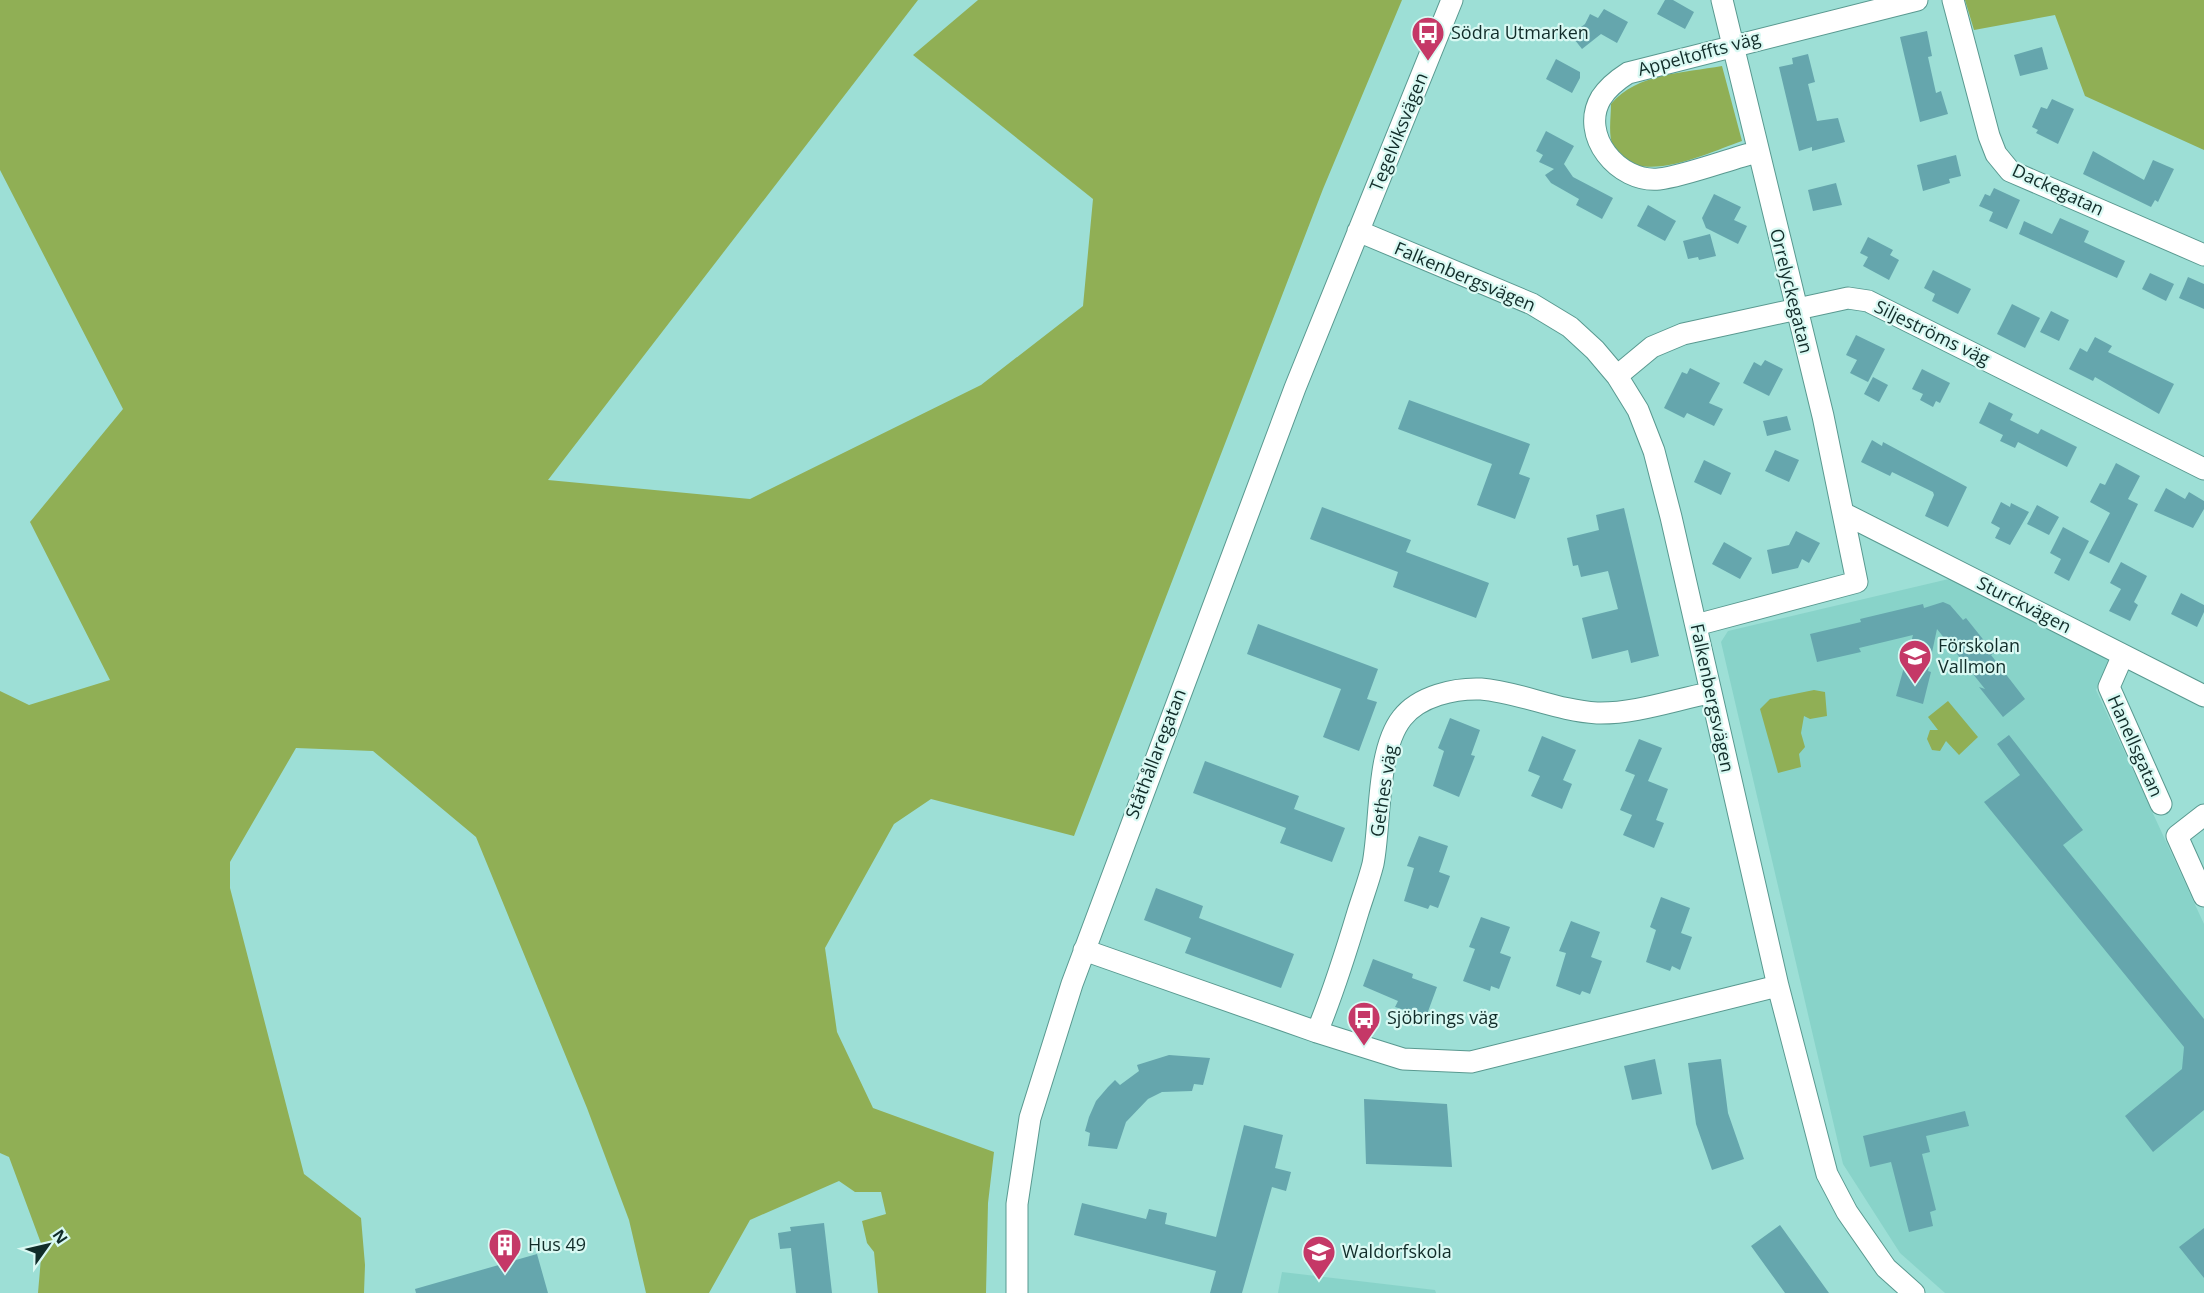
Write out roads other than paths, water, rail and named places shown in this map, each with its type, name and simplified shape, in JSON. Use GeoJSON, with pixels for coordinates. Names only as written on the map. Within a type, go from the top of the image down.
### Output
{"type":"FeatureCollection","features":[{"type":"Feature","properties":{"kind":"street","name":"Tegelviksvägen"},"geometry":{"type":"LineString","coordinates":[[1358,231],[1452,0]]}},
{"type":"Feature","properties":{"kind":"street","name":"Orrelyckegatan"},"geometry":{"type":"LineString","coordinates":[[1696,625],[1857,582],[1845,514],[1722,0]]}},
{"type":"Feature","properties":{"kind":"street","name":"Appeltoffts väg"},"geometry":{"type":"LineString","coordinates":[[1757,152],[1658,179],[1639,177],[1619,169],[1602,149],[1595,127],[1600,100],[1612,84],[1628,73],[1731,45],[1917,0]]}},
{"type":"Feature","properties":{"kind":"street","name":"Dackegatan"},"geometry":{"type":"LineString","coordinates":[[1953,0],[1989,136],[1996,154],[2010,171],[2204,255]]}},
{"type":"Feature","properties":{"kind":"street","name":"Falkenbergsvägen"},"geometry":{"type":"LineString","coordinates":[[1358,231],[1532,304],[1570,327],[1596,350],[1617,376],[1638,410],[1654,451],[1778,986],[1827,1174],[1847,1212],[1886,1268],[1914,1293]]}},
{"type":"Feature","properties":{"kind":"street","name":"Ståthållaregatan"},"geometry":{"type":"LineString","coordinates":[[1017,1293],[1017,1204],[1030,1118],[1084,950],[1295,388],[1358,231]]}},
{"type":"Feature","properties":{"kind":"street","name":"Siljeströms väg"},"geometry":{"type":"LineString","coordinates":[[1617,376],[1652,347],[1683,334],[1848,298],[1868,301],[2204,469]]}},
{"type":"Feature","properties":{"kind":"street","name":"Sturckvägen"},"geometry":{"type":"LineString","coordinates":[[1845,514],[2204,696]]}},
{"type":"Feature","properties":{"kind":"street","name":"Hanellsgatan"},"geometry":{"type":"LineString","coordinates":[[2123,655],[2109,687],[2161,804]]}},
{"type":"Feature","properties":{"kind":"street","name":"Gethes väg"},"geometry":{"type":"LineString","coordinates":[[1317,1032],[1348,947],[1372,866],[1385,764],[1392,738],[1403,717],[1422,702],[1445,692],[1482,689],[1546,705],[1597,713],[1709,693]]}},
{"type":"Feature","properties":{"kind":"street"},"geometry":{"type":"LineString","coordinates":[[2204,815],[2177,836],[2204,896]]}},
{"type":"Feature","properties":{"kind":"street"},"geometry":{"type":"LineString","coordinates":[[1084,950],[1317,1032],[1403,1059],[1471,1062],[1778,986]]}},
{"type":"Feature","properties":{"kind":"place","name":"Södra Utmarken"},"geometry":{"type":"Point","coordinates":[1428,62]}},
{"type":"Feature","properties":{"kind":"place","name":"Förskolan Vallmon"},"geometry":{"type":"Point","coordinates":[1915,685]}},
{"type":"Feature","properties":{"kind":"place","name":"Sjöbrings väg"},"geometry":{"type":"Point","coordinates":[1364,1047]}},
{"type":"Feature","properties":{"kind":"place","name":"Hus 49"},"geometry":{"type":"Point","coordinates":[505,1274]}},
{"type":"Feature","properties":{"kind":"place","name":"Waldorfskola"},"geometry":{"type":"Point","coordinates":[1319,1281]}}]}
